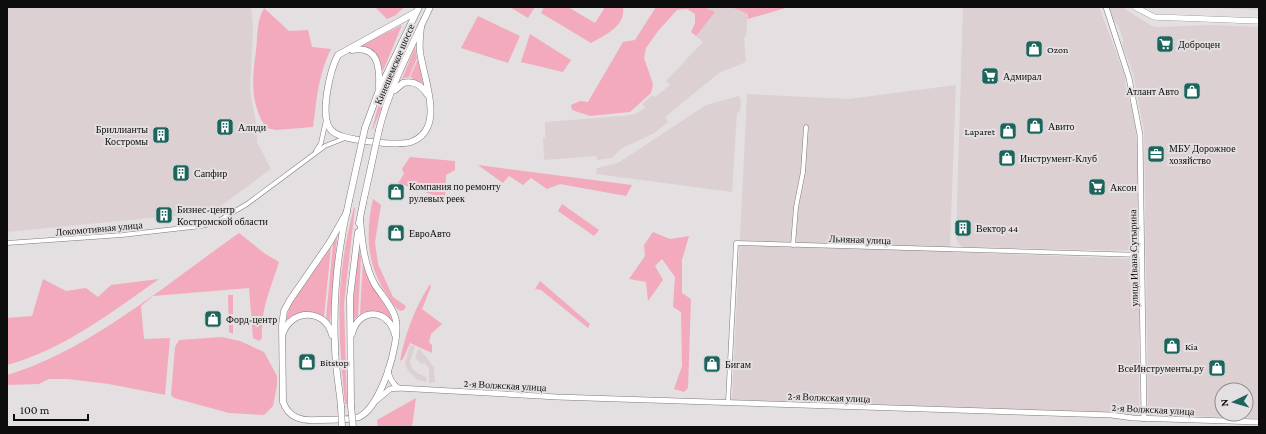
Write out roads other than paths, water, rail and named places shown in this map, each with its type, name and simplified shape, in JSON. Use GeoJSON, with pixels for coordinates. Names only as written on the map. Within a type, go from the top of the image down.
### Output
{"type":"FeatureCollection","features":[{"type":"Feature","properties":{"kind":"main road","name":"Кинешемское шоссе"},"geometry":{"type":"LineString","coordinates":[[360,220],[379,130],[388,102],[430,7]]}},
{"type":"Feature","properties":{"kind":"main road"},"geometry":{"type":"LineString","coordinates":[[1135,7],[1154,17],[1259,20]]}},
{"type":"Feature","properties":{"kind":"main road"},"geometry":{"type":"LineString","coordinates":[[418,10],[338,55],[333,64],[326,120],[331,130],[337,135],[346,138],[385,142],[410,142],[419,138],[425,133],[431,117],[420,52],[421,27]]}},
{"type":"Feature","properties":{"kind":"main road"},"geometry":{"type":"LineString","coordinates":[[342,427],[335,346],[337,278],[349,201],[365,128],[379,90],[418,10]]}},
{"type":"Feature","properties":{"kind":"main road"},"geometry":{"type":"LineString","coordinates":[[346,51],[358,49],[367,50],[374,56],[379,66],[379,90]]}},
{"type":"Feature","properties":{"kind":"main road"},"geometry":{"type":"LineString","coordinates":[[388,102],[397,87],[407,82],[418,84],[428,96]]}},
{"type":"Feature","properties":{"kind":"main road"},"geometry":{"type":"LineString","coordinates":[[347,212],[330,242],[284,311],[282,337],[283,402],[286,411],[292,416],[312,420],[353,418],[364,414],[374,402],[386,379],[396,340],[397,329],[394,315],[375,284],[368,269],[361,239],[360,220]]}},
{"type":"Feature","properties":{"kind":"main road"},"geometry":{"type":"LineString","coordinates":[[353,427],[351,406],[350,297],[360,220]]}},
{"type":"Feature","properties":{"kind":"main road"},"geometry":{"type":"LineString","coordinates":[[350,344],[354,326],[360,318],[370,314],[377,314],[387,320],[394,331],[396,340]]}},
{"type":"Feature","properties":{"kind":"main road"},"geometry":{"type":"LineString","coordinates":[[282,337],[290,321],[297,316],[313,316],[329,325],[335,346]]}},
{"type":"Feature","properties":{"kind":"street","name":"улица Ивана Сутырина"},"geometry":{"type":"LineString","coordinates":[[1106,7],[1125,64],[1138,115],[1140,135],[1144,419]]}},
{"type":"Feature","properties":{"kind":"street"},"geometry":{"type":"LineString","coordinates":[[313,154],[321,143],[326,120]]}},
{"type":"Feature","properties":{"kind":"street"},"geometry":{"type":"LineString","coordinates":[[793,245],[796,206],[803,172],[806,127]]}},
{"type":"Feature","properties":{"kind":"street","name":"Локомотивная улица"},"geometry":{"type":"LineString","coordinates":[[7,243],[122,235],[202,226],[215,222],[247,204],[313,154],[336,140],[346,138]]}},
{"type":"Feature","properties":{"kind":"street","name":"Льняная улица"},"geometry":{"type":"LineString","coordinates":[[728,402],[736,243],[1142,255]]}},
{"type":"Feature","properties":{"kind":"street"},"geometry":{"type":"LineString","coordinates":[[388,369],[393,385],[398,388]]}},
{"type":"Feature","properties":{"kind":"street"},"geometry":{"type":"LineString","coordinates":[[374,402],[390,389],[398,388]]}},
{"type":"Feature","properties":{"kind":"street","name":"2-я Волжская улица"},"geometry":{"type":"LineString","coordinates":[[398,388],[556,397],[1111,415],[1144,419],[1259,422]]}},
{"type":"Feature","properties":{"kind":"place","name":"Доброцен"},"geometry":{"type":"Point","coordinates":[1165,44]}},
{"type":"Feature","properties":{"kind":"place","name":"Ozon"},"geometry":{"type":"Point","coordinates":[1034,49]}},
{"type":"Feature","properties":{"kind":"place","name":"Адмирал"},"geometry":{"type":"Point","coordinates":[990,76]}},
{"type":"Feature","properties":{"kind":"place","name":"Атлант Авто"},"geometry":{"type":"Point","coordinates":[1192,91]}},
{"type":"Feature","properties":{"kind":"place","name":"Авито"},"geometry":{"type":"Point","coordinates":[1035,126]}},
{"type":"Feature","properties":{"kind":"place","name":"Алиди"},"geometry":{"type":"Point","coordinates":[225,127]}},
{"type":"Feature","properties":{"kind":"place","name":"Laparet"},"geometry":{"type":"Point","coordinates":[1008,131]}},
{"type":"Feature","properties":{"kind":"place","name":"Бриллианты Костромы"},"geometry":{"type":"Point","coordinates":[161,135]}},
{"type":"Feature","properties":{"kind":"place","name":"МБУ Дорожное хозяйство"},"geometry":{"type":"Point","coordinates":[1156,154]}},
{"type":"Feature","properties":{"kind":"place","name":"Инструмент-Клуб"},"geometry":{"type":"Point","coordinates":[1007,158]}},
{"type":"Feature","properties":{"kind":"place","name":"Сапфир"},"geometry":{"type":"Point","coordinates":[181,173]}},
{"type":"Feature","properties":{"kind":"place","name":"Аксон"},"geometry":{"type":"Point","coordinates":[1097,187]}},
{"type":"Feature","properties":{"kind":"place","name":"Компания по ремонту рулевых реек"},"geometry":{"type":"Point","coordinates":[396,192]}},
{"type":"Feature","properties":{"kind":"place","name":"Бизнес-центр Костромской области"},"geometry":{"type":"Point","coordinates":[164,215]}},
{"type":"Feature","properties":{"kind":"place","name":"Вектор 44"},"geometry":{"type":"Point","coordinates":[963,228]}},
{"type":"Feature","properties":{"kind":"place","name":"ЕвроАвто"},"geometry":{"type":"Point","coordinates":[396,233]}},
{"type":"Feature","properties":{"kind":"place","name":"Форд-центр"},"geometry":{"type":"Point","coordinates":[213,319]}},
{"type":"Feature","properties":{"kind":"place","name":"Kia"},"geometry":{"type":"Point","coordinates":[1172,346]}},
{"type":"Feature","properties":{"kind":"place","name":"Bitstop"},"geometry":{"type":"Point","coordinates":[307,362]}},
{"type":"Feature","properties":{"kind":"place","name":"Бигам"},"geometry":{"type":"Point","coordinates":[712,364]}},
{"type":"Feature","properties":{"kind":"place","name":"ВсеИнструменты.ру"},"geometry":{"type":"Point","coordinates":[1217,368]}}]}
